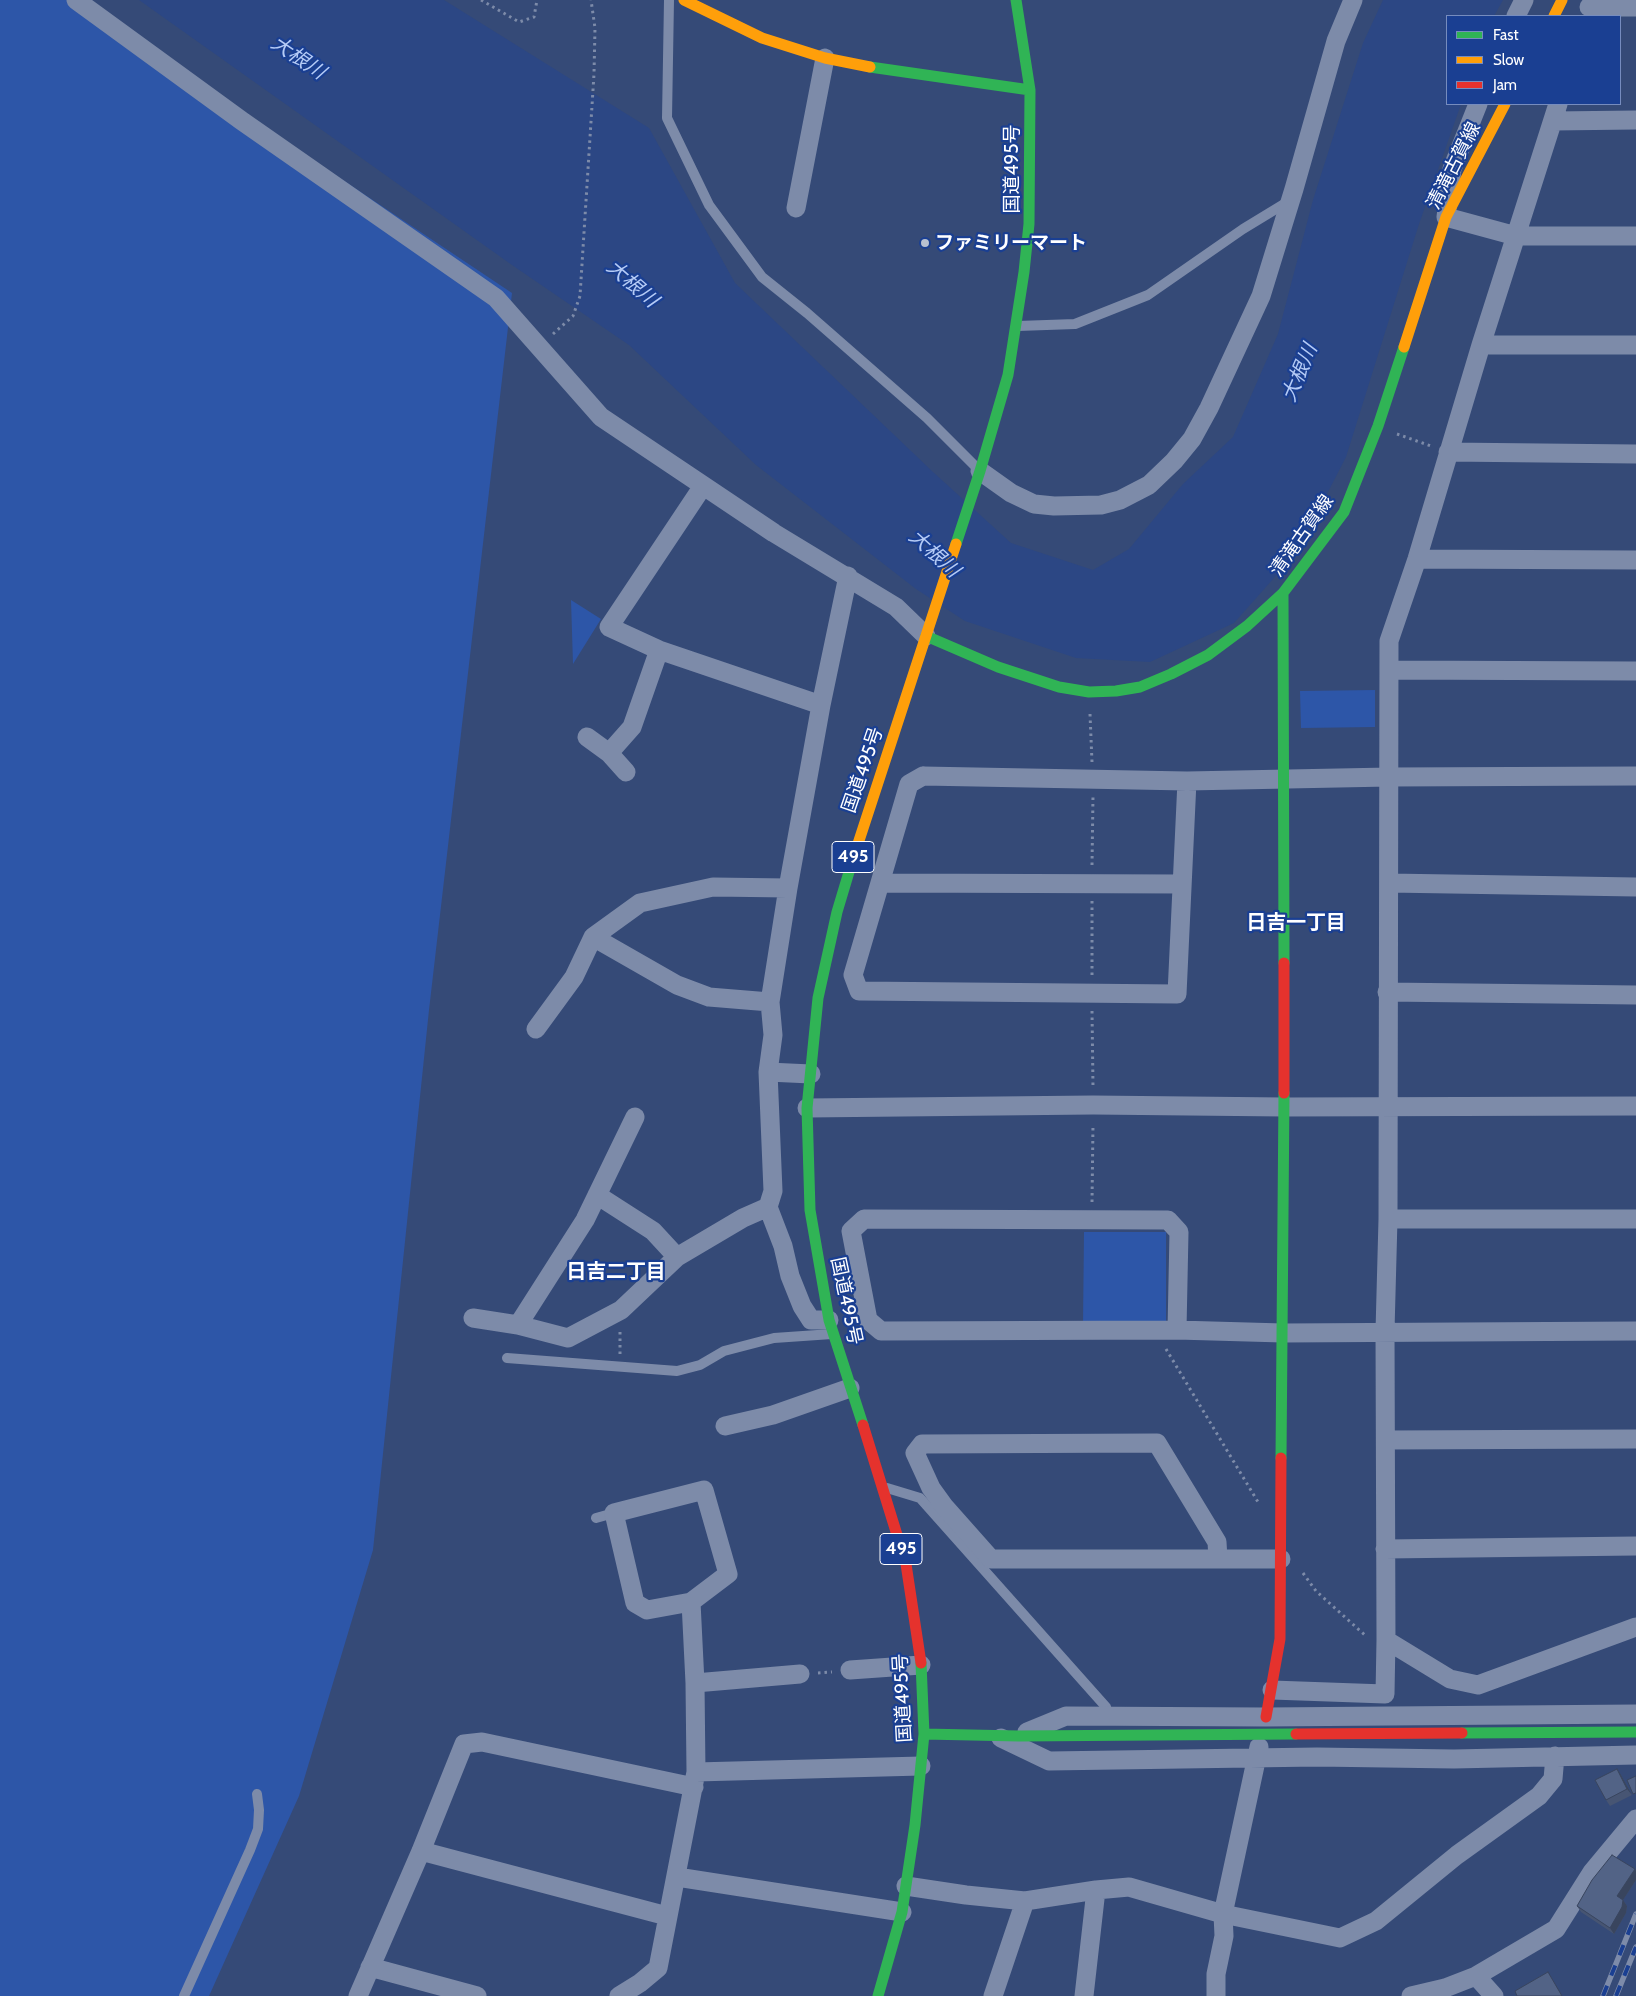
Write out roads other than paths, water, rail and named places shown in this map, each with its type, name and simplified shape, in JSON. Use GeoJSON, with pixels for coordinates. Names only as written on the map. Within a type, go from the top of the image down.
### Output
{"type":"FeatureCollection","features":[{"type":"Feature","properties":{"kind":"main road"},"geometry":{"type":"LineString","coordinates":[[684,0],[762,38],[825,58],[887,70],[1030,90]]}},
{"type":"Feature","properties":{"kind":"main road","name":"国道495号"},"geometry":{"type":"LineString","coordinates":[[878,1996],[902,1912],[922,1766],[924,1734],[921,1665],[906,1564],[831,1327],[810,1210],[807,1108],[818,998],[837,912],[864,823],[978,477],[1008,375],[1017,326],[1029,224],[1030,90],[1016,0]]}},
{"type":"Feature","properties":{"kind":"main road"},"geometry":{"type":"LineString","coordinates":[[1554,15],[1562,0]]}},
{"type":"Feature","properties":{"kind":"main road","name":"清滝古賀線"},"geometry":{"type":"LineString","coordinates":[[926,636],[998,667],[1059,687],[1089,692],[1116,691],[1140,687],[1208,655],[1247,626],[1283,592],[1344,512],[1378,426],[1446,217],[1504,105]]}},
{"type":"Feature","properties":{"kind":"main road"},"geometry":{"type":"LineString","coordinates":[[1266,1717],[1280,1640],[1284,1107],[1283,592]]}},
{"type":"Feature","properties":{"kind":"main road"},"geometry":{"type":"LineString","coordinates":[[924,1734],[1019,1736],[1636,1732]]}},
{"type":"Feature","properties":{"kind":"street"},"geometry":{"type":"LineString","coordinates":[[76,0],[242,122],[496,298],[601,418],[774,533],[848,576],[896,607],[926,636]]}},
{"type":"Feature","properties":{"kind":"street"},"geometry":{"type":"LineString","coordinates":[[978,477],[1034,504],[1054,506],[1101,505],[1120,500],[1149,485],[1174,461],[1192,439],[1209,408],[1261,296],[1291,200],[1336,41],[1353,0]]}},
{"type":"Feature","properties":{"kind":"street"},"geometry":{"type":"LineString","coordinates":[[1516,15],[1524,0]]}},
{"type":"Feature","properties":{"kind":"street"},"geometry":{"type":"LineString","coordinates":[[1590,8],[1636,7]]}},
{"type":"Feature","properties":{"kind":"street"},"geometry":{"type":"LineString","coordinates":[[796,208],[825,58]]}},
{"type":"Feature","properties":{"kind":"street"},"geometry":{"type":"LineString","coordinates":[[1478,105],[1452,169],[1446,217],[1516,236],[1636,236]]}},
{"type":"Feature","properties":{"kind":"street"},"geometry":{"type":"LineString","coordinates":[[1272,1690],[1385,1694],[1389,641],[1417,559],[1481,345],[1556,112],[1636,120]]}},
{"type":"Feature","properties":{"kind":"street"},"geometry":{"type":"LineString","coordinates":[[1481,345],[1636,345]]}},
{"type":"Feature","properties":{"kind":"street"},"geometry":{"type":"LineString","coordinates":[[1448,452],[1636,454]]}},
{"type":"Feature","properties":{"kind":"street"},"geometry":{"type":"LineString","coordinates":[[703,486],[609,626],[660,650],[821,704]]}},
{"type":"Feature","properties":{"kind":"street"},"geometry":{"type":"LineString","coordinates":[[1417,559],[1636,560]]}},
{"type":"Feature","properties":{"kind":"street"},"geometry":{"type":"LineString","coordinates":[[831,1327],[811,1320],[802,1306],[790,1276],[783,1246],[768,1207],[773,1191],[768,1072],[773,1035],[770,1002],[788,888],[821,704],[848,576]]}},
{"type":"Feature","properties":{"kind":"street"},"geometry":{"type":"LineString","coordinates":[[609,753],[632,727],[660,650]]}},
{"type":"Feature","properties":{"kind":"street"},"geometry":{"type":"LineString","coordinates":[[1390,670],[1636,671]]}},
{"type":"Feature","properties":{"kind":"street"},"geometry":{"type":"LineString","coordinates":[[587,737],[609,753],[626,772]]}},
{"type":"Feature","properties":{"kind":"street"},"geometry":{"type":"LineString","coordinates":[[1187,781],[1177,994],[859,992],[853,975],[909,784],[923,776],[1187,781],[1389,776],[1636,776]]}},
{"type":"Feature","properties":{"kind":"street"},"geometry":{"type":"LineString","coordinates":[[880,883],[1182,884]]}},
{"type":"Feature","properties":{"kind":"street"},"geometry":{"type":"LineString","coordinates":[[1389,883],[1636,887]]}},
{"type":"Feature","properties":{"kind":"street"},"geometry":{"type":"LineString","coordinates":[[536,1029],[574,977],[593,937],[640,903],[713,887],[788,888]]}},
{"type":"Feature","properties":{"kind":"street"},"geometry":{"type":"LineString","coordinates":[[593,937],[678,985],[708,997],[770,1002]]}},
{"type":"Feature","properties":{"kind":"street"},"geometry":{"type":"LineString","coordinates":[[1387,992],[1636,995]]}},
{"type":"Feature","properties":{"kind":"street"},"geometry":{"type":"LineString","coordinates":[[768,1072],[811,1074]]}},
{"type":"Feature","properties":{"kind":"street"},"geometry":{"type":"LineString","coordinates":[[807,1108],[1093,1104],[1284,1107],[1636,1106]]}},
{"type":"Feature","properties":{"kind":"street"},"geometry":{"type":"LineString","coordinates":[[518,1325],[585,1220],[635,1118]]}},
{"type":"Feature","properties":{"kind":"street"},"geometry":{"type":"LineString","coordinates":[[597,1195],[653,1232],[677,1257]]}},
{"type":"Feature","properties":{"kind":"street"},"geometry":{"type":"LineString","coordinates":[[473,1318],[518,1325],[568,1338],[621,1310],[677,1257],[744,1218],[768,1207]]}},
{"type":"Feature","properties":{"kind":"street"},"geometry":{"type":"LineString","coordinates":[[1177,1330],[1178,1232],[1168,1220],[864,1219],[850,1231],[868,1320],[881,1331],[1177,1330],[1283,1333],[1636,1331]]}},
{"type":"Feature","properties":{"kind":"street"},"geometry":{"type":"LineString","coordinates":[[1388,1219],[1636,1219]]}},
{"type":"Feature","properties":{"kind":"street"},"geometry":{"type":"LineString","coordinates":[[725,1426],[772,1415],[850,1388]]}},
{"type":"Feature","properties":{"kind":"street"},"geometry":{"type":"LineString","coordinates":[[1386,1440],[1636,1439]]}},
{"type":"Feature","properties":{"kind":"street"},"geometry":{"type":"LineString","coordinates":[[1218,1559],[1217,1542],[1157,1443],[922,1444],[915,1452],[931,1488],[944,1506],[991,1559],[1218,1559],[1281,1559]]}},
{"type":"Feature","properties":{"kind":"street"},"geometry":{"type":"LineString","coordinates":[[704,1490],[728,1574],[691,1602],[647,1610],[635,1603],[614,1513],[704,1490]]}},
{"type":"Feature","properties":{"kind":"street"},"geometry":{"type":"LineString","coordinates":[[1385,1549],[1636,1546]]}},
{"type":"Feature","properties":{"kind":"street"},"geometry":{"type":"LineString","coordinates":[[619,1996],[640,1984],[658,1968],[695,1780],[695,1683],[691,1602]]}},
{"type":"Feature","properties":{"kind":"street"},"geometry":{"type":"LineString","coordinates":[[1386,1640],[1450,1679],[1478,1685],[1636,1627]]}},
{"type":"Feature","properties":{"kind":"street"},"geometry":{"type":"LineString","coordinates":[[850,1670],[921,1665]]}},
{"type":"Feature","properties":{"kind":"street"},"geometry":{"type":"LineString","coordinates":[[695,1683],[800,1674]]}},
{"type":"Feature","properties":{"kind":"street"},"geometry":{"type":"LineString","coordinates":[[1019,1736],[1066,1716],[1266,1717],[1636,1714]]}},
{"type":"Feature","properties":{"kind":"street"},"geometry":{"type":"LineString","coordinates":[[1216,1996],[1216,1974],[1224,1936],[1224,1914],[1266,1717]]}},
{"type":"Feature","properties":{"kind":"street"},"geometry":{"type":"LineString","coordinates":[[996,1735],[1049,1761],[1317,1757],[1454,1759],[1636,1755]]}},
{"type":"Feature","properties":{"kind":"street"},"geometry":{"type":"LineString","coordinates":[[358,1996],[421,1851],[464,1744],[482,1742],[695,1780],[922,1766]]}},
{"type":"Feature","properties":{"kind":"street"},"geometry":{"type":"LineString","coordinates":[[906,1886],[1026,1901],[1129,1887],[1224,1914],[1340,1938],[1376,1921],[1457,1855],[1539,1796],[1554,1779],[1556,1756]]}},
{"type":"Feature","properties":{"kind":"street"},"geometry":{"type":"LineString","coordinates":[[1411,1996],[1445,1988],[1476,1976],[1556,1929],[1592,1872],[1636,1819]]}},
{"type":"Feature","properties":{"kind":"street"},"geometry":{"type":"LineString","coordinates":[[421,1851],[668,1916]]}},
{"type":"Feature","properties":{"kind":"street"},"geometry":{"type":"LineString","coordinates":[[677,1877],[902,1912]]}},
{"type":"Feature","properties":{"kind":"street"},"geometry":{"type":"LineString","coordinates":[[1084,1996],[1096,1890]]}},
{"type":"Feature","properties":{"kind":"street"},"geometry":{"type":"LineString","coordinates":[[993,1996],[1026,1901]]}},
{"type":"Feature","properties":{"kind":"street"},"geometry":{"type":"LineString","coordinates":[[370,1967],[477,1996]]}},
{"type":"Feature","properties":{"kind":"street"},"geometry":{"type":"LineString","coordinates":[[1476,1976],[1494,1996]]}},
{"type":"Feature","properties":{"kind":"lane"},"geometry":{"type":"LineString","coordinates":[[669,0],[667,118],[709,204],[762,277],[807,313],[927,418],[978,477]]}},
{"type":"Feature","properties":{"kind":"lane"},"geometry":{"type":"LineString","coordinates":[[1017,326],[1075,324],[1148,295],[1243,229],[1291,200]]}},
{"type":"Feature","properties":{"kind":"lane"},"geometry":{"type":"LineString","coordinates":[[507,1358],[677,1371],[700,1365],[724,1351],[774,1338],[831,1327]]}},
{"type":"Feature","properties":{"kind":"lane"},"geometry":{"type":"LineString","coordinates":[[883,1487],[920,1498],[1106,1707],[1109,1716]]}},
{"type":"Feature","properties":{"kind":"lane"},"geometry":{"type":"LineString","coordinates":[[596,1518],[614,1513]]}},
{"type":"Feature","properties":{"kind":"lane"},"geometry":{"type":"LineString","coordinates":[[184,1996],[258,1829],[259,1810],[257,1794]]}},
{"type":"Feature","properties":{"kind":"water","name":"大根川"},"geometry":{"type":"Polygon","coordinates":[[[139,0],[444,0],[649,128],[735,283],[933,472],[1011,543],[1093,570],[1129,549],[1183,484],[1233,437],[1278,334],[1313,200],[1363,43],[1383,0],[1503,0],[1495,15],[1446,15],[1446,105],[1461,105],[1419,224],[1346,457],[1297,552],[1234,623],[1150,662],[1076,658],[965,621],[916,589],[756,465],[629,345],[512,265],[139,0]]]}},
{"type":"Feature","properties":{"kind":"railway"},"geometry":{"type":"LineString","coordinates":[[1603,1996],[1636,1914]]}},
{"type":"Feature","properties":{"kind":"railway"},"geometry":{"type":"LineString","coordinates":[[1616,1996],[1636,1947]]}},
{"type":"Feature","properties":{"kind":"place","name":"ファミリーマート"},"geometry":{"type":"Point","coordinates":[925,243]}},
{"type":"Feature","properties":{"kind":"district","name":"日吉一丁目"},"geometry":{"type":"Point","coordinates":[1296,923]}},
{"type":"Feature","properties":{"kind":"district","name":"日吉二丁目"},"geometry":{"type":"Point","coordinates":[616,1272]}}]}
